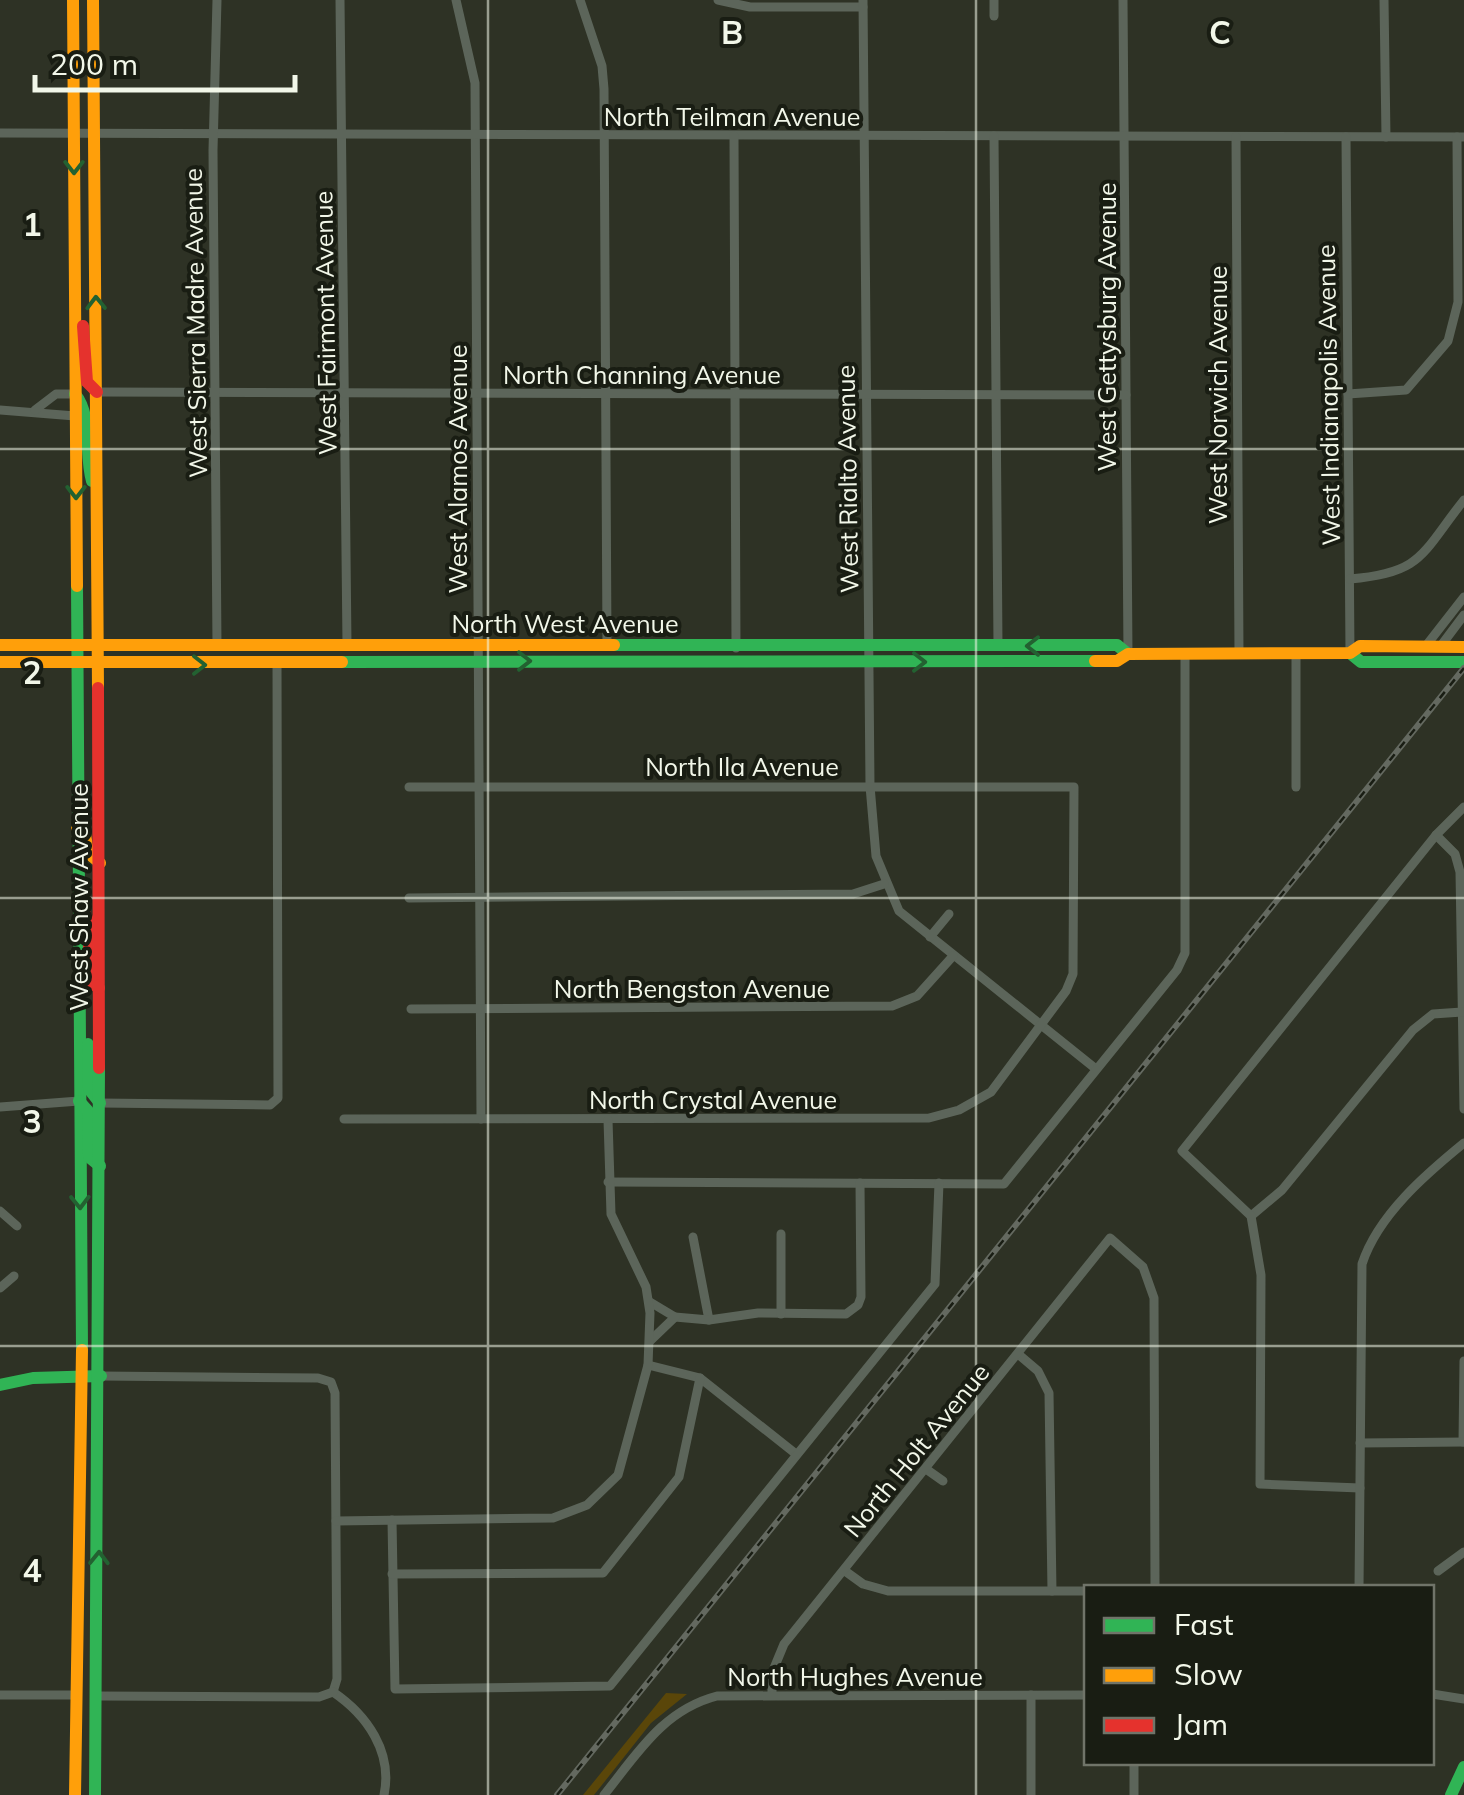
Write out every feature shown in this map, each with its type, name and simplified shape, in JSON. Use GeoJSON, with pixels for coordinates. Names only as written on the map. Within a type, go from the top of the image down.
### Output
{"type":"FeatureCollection","features":[{"type":"Feature","properties":{"kind":"main road","name":"West Shaw Avenue"},"geometry":{"type":"LineString","coordinates":[[73,0],[79,1101],[91,1376],[97,1696],[93,1795]]}},
{"type":"Feature","properties":{"kind":"main road","name":"West Shaw Avenue"},"geometry":{"type":"LineString","coordinates":[[76,1795],[78,1561],[100,1166],[101,646],[93,0]]}},
{"type":"Feature","properties":{"kind":"main road"},"geometry":{"type":"LineString","coordinates":[[75,306],[84,333],[87,382],[97,392]]}},
{"type":"Feature","properties":{"kind":"main road"},"geometry":{"type":"LineString","coordinates":[[75,394],[85,406],[86,459],[97,501]]}},
{"type":"Feature","properties":{"kind":"main road","name":"North West Avenue"},"geometry":{"type":"LineString","coordinates":[[0,645],[1117,645],[1128,654]]}},
{"type":"Feature","properties":{"kind":"main road"},"geometry":{"type":"LineString","coordinates":[[277,662],[289,653],[360,652],[378,645]]}},
{"type":"Feature","properties":{"kind":"main road","name":"North West Avenue"},"geometry":{"type":"LineString","coordinates":[[0,662],[1117,661],[1128,654],[1350,653],[1360,646],[1464,647]]}},
{"type":"Feature","properties":{"kind":"main road"},"geometry":{"type":"LineString","coordinates":[[1398,662],[1406,654],[1433,652],[1432,647]]}},
{"type":"Feature","properties":{"kind":"main road","name":"North West Avenue"},"geometry":{"type":"LineString","coordinates":[[1350,653],[1361,662],[1464,662]]}},
{"type":"Feature","properties":{"kind":"main road"},"geometry":{"type":"LineString","coordinates":[[77,828],[85,834],[88,854],[100,863]]}},
{"type":"Feature","properties":{"kind":"main road"},"geometry":{"type":"LineString","coordinates":[[78,894],[88,923],[89,981],[99,988]]}},
{"type":"Feature","properties":{"kind":"main road"},"geometry":{"type":"LineString","coordinates":[[79,1022],[88,1032],[90,1094],[100,1103]]}},
{"type":"Feature","properties":{"kind":"main road"},"geometry":{"type":"LineString","coordinates":[[79,1101],[88,1111],[89,1157],[100,1166]]}},
{"type":"Feature","properties":{"kind":"main road"},"geometry":{"type":"LineString","coordinates":[[0,1385],[33,1378],[91,1376]]}},
{"type":"Feature","properties":{"kind":"main road"},"geometry":{"type":"LineString","coordinates":[[78,1561],[86,1610],[86,1685],[97,1696]]}},
{"type":"Feature","properties":{"kind":"main road"},"geometry":{"type":"LineString","coordinates":[[77,1695],[85,1698],[88,1706],[93,1795]]}},
{"type":"Feature","properties":{"kind":"main road"},"geometry":{"type":"LineString","coordinates":[[1450,1795],[1464,1767]]}},
{"type":"Feature","properties":{"kind":"street","name":"West Sierra Madre Avenue"},"geometry":{"type":"LineString","coordinates":[[217,0],[217,646]]}},
{"type":"Feature","properties":{"kind":"street","name":"West Fairmont Avenue"},"geometry":{"type":"LineString","coordinates":[[340,0],[347,645]]}},
{"type":"Feature","properties":{"kind":"street","name":"West Alamos Avenue"},"geometry":{"type":"LineString","coordinates":[[456,0],[475,83],[481,1119]]}},
{"type":"Feature","properties":{"kind":"street"},"geometry":{"type":"LineString","coordinates":[[580,0],[602,66],[607,646]]}},
{"type":"Feature","properties":{"kind":"street"},"geometry":{"type":"LineString","coordinates":[[718,0],[750,8],[863,4]]}},
{"type":"Feature","properties":{"kind":"street"},"geometry":{"type":"LineString","coordinates":[[994,0],[994,16]]}},
{"type":"Feature","properties":{"kind":"street","name":"West Gettysburg Avenue"},"geometry":{"type":"LineString","coordinates":[[1124,0],[1128,654]]}},
{"type":"Feature","properties":{"kind":"street"},"geometry":{"type":"LineString","coordinates":[[1384,0],[1386,138]]}},
{"type":"Feature","properties":{"kind":"street","name":"West Rialto Avenue"},"geometry":{"type":"LineString","coordinates":[[863,4],[870,786],[876,856],[884,884],[899,910],[1096,1070]]}},
{"type":"Feature","properties":{"kind":"street","name":"North Teilman Avenue"},"geometry":{"type":"LineString","coordinates":[[0,133],[1460,137]]}},
{"type":"Feature","properties":{"kind":"street"},"geometry":{"type":"LineString","coordinates":[[734,136],[736,662]]}},
{"type":"Feature","properties":{"kind":"street"},"geometry":{"type":"LineString","coordinates":[[994,136],[998,646]]}},
{"type":"Feature","properties":{"kind":"street","name":"West Norwich Avenue"},"geometry":{"type":"LineString","coordinates":[[1236,137],[1239,654]]}},
{"type":"Feature","properties":{"kind":"street","name":"West Indianapolis Avenue"},"geometry":{"type":"LineString","coordinates":[[1346,137],[1350,653]]}},
{"type":"Feature","properties":{"kind":"street"},"geometry":{"type":"LineString","coordinates":[[1348,394],[1406,390],[1448,341],[1458,312],[1460,137]]}},
{"type":"Feature","properties":{"kind":"street","name":"North Channing Avenue"},"geometry":{"type":"LineString","coordinates":[[97,392],[1126,396]]}},
{"type":"Feature","properties":{"kind":"street"},"geometry":{"type":"LineString","coordinates":[[35,410],[56,394],[75,394]]}},
{"type":"Feature","properties":{"kind":"street"},"geometry":{"type":"LineString","coordinates":[[0,410],[76,416]]}},
{"type":"Feature","properties":{"kind":"street"},"geometry":{"type":"LineString","coordinates":[[1350,579],[1392,576],[1411,566],[1464,500]]}},
{"type":"Feature","properties":{"kind":"street"},"geometry":{"type":"LineString","coordinates":[[1432,647],[1464,597]]}},
{"type":"Feature","properties":{"kind":"street"},"geometry":{"type":"LineString","coordinates":[[1432,647],[1464,615]]}},
{"type":"Feature","properties":{"kind":"street"},"geometry":{"type":"LineString","coordinates":[[608,1182],[1004,1184],[1178,970],[1185,953],[1185,654]]}},
{"type":"Feature","properties":{"kind":"street"},"geometry":{"type":"LineString","coordinates":[[1296,654],[1296,788]]}},
{"type":"Feature","properties":{"kind":"street"},"geometry":{"type":"LineString","coordinates":[[100,1103],[270,1105],[278,1098],[277,662]]}},
{"type":"Feature","properties":{"kind":"street","name":"North Ila Avenue"},"geometry":{"type":"LineString","coordinates":[[409,787],[1074,786],[1077,956],[1066,992],[1040,1024]]}},
{"type":"Feature","properties":{"kind":"street"},"geometry":{"type":"LineString","coordinates":[[1360,1488],[1260,1484],[1261,1275],[1251,1216],[1182,1152],[1436,835],[1464,806]]}},
{"type":"Feature","properties":{"kind":"street"},"geometry":{"type":"LineString","coordinates":[[1436,835],[1452,850],[1460,872],[1464,1109]]}},
{"type":"Feature","properties":{"kind":"street"},"geometry":{"type":"LineString","coordinates":[[410,898],[853,894],[884,884]]}},
{"type":"Feature","properties":{"kind":"street"},"geometry":{"type":"LineString","coordinates":[[930,938],[949,914]]}},
{"type":"Feature","properties":{"kind":"street","name":"North Bengston Avenue"},"geometry":{"type":"LineString","coordinates":[[411,1009],[892,1006],[917,996],[953,956]]}},
{"type":"Feature","properties":{"kind":"street"},"geometry":{"type":"LineString","coordinates":[[1251,1216],[1282,1190],[1414,1030],[1434,1014],[1462,1012]]}},
{"type":"Feature","properties":{"kind":"street","name":"North Crystal Avenue"},"geometry":{"type":"LineString","coordinates":[[344,1119],[930,1118],[959,1110],[991,1092],[1040,1024]]}},
{"type":"Feature","properties":{"kind":"street"},"geometry":{"type":"LineString","coordinates":[[0,1106],[79,1101]]}},
{"type":"Feature","properties":{"kind":"street"},"geometry":{"type":"LineString","coordinates":[[336,1521],[553,1518],[588,1506],[618,1474],[648,1365],[650,1302],[611,1214],[608,1120]]}},
{"type":"Feature","properties":{"kind":"street"},"geometry":{"type":"LineString","coordinates":[[1359,1585],[1359,1294],[1365,1255],[1424,1176],[1464,1142]]}},
{"type":"Feature","properties":{"kind":"street"},"geometry":{"type":"LineString","coordinates":[[650,1302],[675,1317],[709,1320],[846,1314],[858,1305],[860,1183]]}},
{"type":"Feature","properties":{"kind":"street"},"geometry":{"type":"LineString","coordinates":[[392,1520],[395,1689],[605,1688],[934,1284],[939,1183]]}},
{"type":"Feature","properties":{"kind":"street"},"geometry":{"type":"LineString","coordinates":[[0,1211],[17,1226]]}},
{"type":"Feature","properties":{"kind":"street"},"geometry":{"type":"LineString","coordinates":[[780,1314],[781,1234]]}},
{"type":"Feature","properties":{"kind":"street"},"geometry":{"type":"LineString","coordinates":[[693,1237],[709,1320]]}},
{"type":"Feature","properties":{"kind":"street","name":"North Holt Avenue"},"geometry":{"type":"LineString","coordinates":[[772,1694],[772,1673],[784,1644],[1110,1238],[1142,1267],[1154,1298],[1156,1585]]}},
{"type":"Feature","properties":{"kind":"street"},"geometry":{"type":"LineString","coordinates":[[0,1288],[14,1276]]}},
{"type":"Feature","properties":{"kind":"street"},"geometry":{"type":"LineString","coordinates":[[648,1343],[675,1317]]}},
{"type":"Feature","properties":{"kind":"street"},"geometry":{"type":"LineString","coordinates":[[1018,1354],[1038,1370],[1049,1394],[1052,1591]]}},
{"type":"Feature","properties":{"kind":"street"},"geometry":{"type":"LineString","coordinates":[[1360,1443],[1463,1442],[1464,1361]]}},
{"type":"Feature","properties":{"kind":"street"},"geometry":{"type":"LineString","coordinates":[[648,1365],[700,1378],[796,1454]]}},
{"type":"Feature","properties":{"kind":"street"},"geometry":{"type":"LineString","coordinates":[[91,1376],[318,1378],[331,1382],[335,1393],[336,1521],[337,1679],[333,1692]]}},
{"type":"Feature","properties":{"kind":"street"},"geometry":{"type":"LineString","coordinates":[[392,1574],[603,1573],[679,1477],[700,1378]]}},
{"type":"Feature","properties":{"kind":"street"},"geometry":{"type":"LineString","coordinates":[[926,1468],[943,1481]]}},
{"type":"Feature","properties":{"kind":"street"},"geometry":{"type":"LineString","coordinates":[[1438,1571],[1464,1552]]}},
{"type":"Feature","properties":{"kind":"street"},"geometry":{"type":"LineString","coordinates":[[844,1571],[862,1584],[888,1591],[1084,1591]]}},
{"type":"Feature","properties":{"kind":"street"},"geometry":{"type":"LineString","coordinates":[[97,1696],[318,1697],[333,1692]]}},
{"type":"Feature","properties":{"kind":"street"},"geometry":{"type":"LineString","coordinates":[[333,1692],[352,1705],[374,1734],[386,1764],[384,1795]]}},
{"type":"Feature","properties":{"kind":"street"},"geometry":{"type":"LineString","coordinates":[[1434,1694],[1464,1700]]}},
{"type":"Feature","properties":{"kind":"street"},"geometry":{"type":"LineString","coordinates":[[0,1695],[77,1695]]}},
{"type":"Feature","properties":{"kind":"street"},"geometry":{"type":"LineString","coordinates":[[1031,1695],[1032,1795]]}},
{"type":"Feature","properties":{"kind":"street","name":"North Hughes Avenue"},"geometry":{"type":"LineString","coordinates":[[604,1795],[676,1713],[717,1696],[1084,1695]]}},
{"type":"Feature","properties":{"kind":"street"},"geometry":{"type":"LineString","coordinates":[[1134,1765],[1134,1795]]}},
{"type":"Feature","properties":{"kind":"shaded area"},"geometry":{"type":"Polygon","coordinates":[[[666,1693],[687,1694],[651,1723],[594,1795],[583,1795],[666,1693]]]}},
{"type":"Feature","properties":{"kind":"railway"},"geometry":{"type":"LineString","coordinates":[[557,1795],[1464,668]]}},
{"type":"Feature","properties":{"kind":"traffic: fast"},"geometry":{"type":"LineString","coordinates":[[75,394],[84,413],[92,481]]}},
{"type":"Feature","properties":{"kind":"traffic: fast"},"geometry":{"type":"LineString","coordinates":[[77,586],[82,1350]]}},
{"type":"Feature","properties":{"kind":"traffic: fast"},"geometry":{"type":"LineString","coordinates":[[614,645],[1117,645],[1128,654]]}},
{"type":"Feature","properties":{"kind":"traffic: fast"},"geometry":{"type":"LineString","coordinates":[[1350,653],[1361,662],[1464,662]]}},
{"type":"Feature","properties":{"kind":"traffic: fast"},"geometry":{"type":"LineString","coordinates":[[342,662],[1095,661]]}},
{"type":"Feature","properties":{"kind":"traffic: fast"},"geometry":{"type":"LineString","coordinates":[[88,1044],[89,1089],[100,1103]]}},
{"type":"Feature","properties":{"kind":"traffic: fast"},"geometry":{"type":"LineString","coordinates":[[95,1795],[99,1068]]}},
{"type":"Feature","properties":{"kind":"traffic: fast"},"geometry":{"type":"LineString","coordinates":[[79,1101],[88,1111],[89,1157],[100,1166]]}},
{"type":"Feature","properties":{"kind":"traffic: fast"},"geometry":{"type":"LineString","coordinates":[[0,1385],[33,1378],[101,1376]]}},
{"type":"Feature","properties":{"kind":"traffic: fast"},"geometry":{"type":"LineString","coordinates":[[1451,1795],[1464,1767]]}},
{"type":"Feature","properties":{"kind":"traffic: slow"},"geometry":{"type":"LineString","coordinates":[[73,0],[77,586]]}},
{"type":"Feature","properties":{"kind":"traffic: slow"},"geometry":{"type":"LineString","coordinates":[[93,0],[98,688]]}},
{"type":"Feature","properties":{"kind":"traffic: slow"},"geometry":{"type":"LineString","coordinates":[[0,645],[614,645]]}},
{"type":"Feature","properties":{"kind":"traffic: slow"},"geometry":{"type":"LineString","coordinates":[[1095,661],[1117,661],[1128,654],[1350,653],[1360,646],[1464,647]]}},
{"type":"Feature","properties":{"kind":"traffic: slow"},"geometry":{"type":"LineString","coordinates":[[0,662],[342,662]]}},
{"type":"Feature","properties":{"kind":"traffic: slow"},"geometry":{"type":"LineString","coordinates":[[77,829],[85,834],[88,853],[100,863]]}},
{"type":"Feature","properties":{"kind":"traffic: slow"},"geometry":{"type":"LineString","coordinates":[[75,1795],[82,1350]]}},
{"type":"Feature","properties":{"kind":"traffic: jam"},"geometry":{"type":"LineString","coordinates":[[83,326],[87,382],[97,392]]}},
{"type":"Feature","properties":{"kind":"traffic: jam"},"geometry":{"type":"LineString","coordinates":[[98,688],[99,1068]]}},
{"type":"Feature","properties":{"kind":"traffic: jam"},"geometry":{"type":"LineString","coordinates":[[81,904],[89,923],[89,981],[99,988]]}}]}
